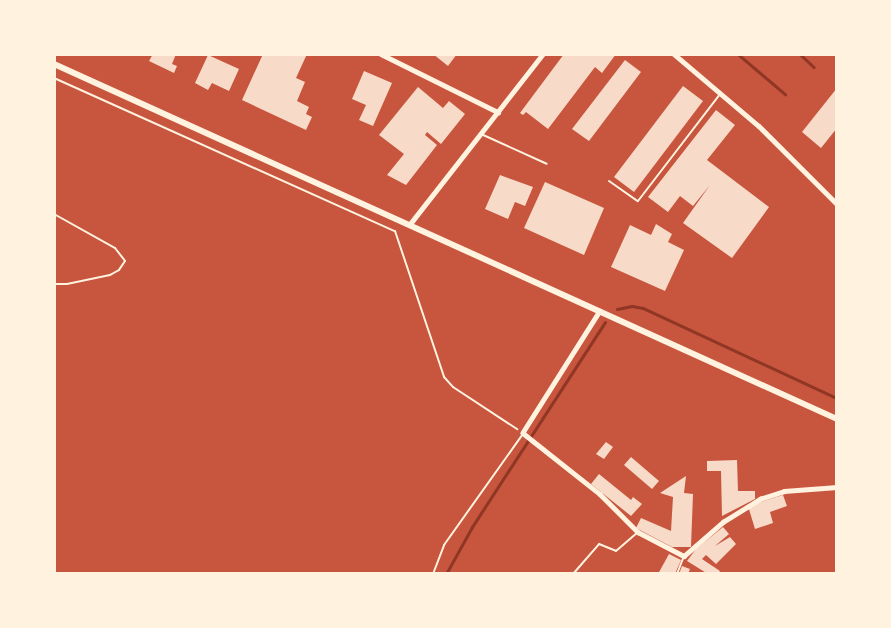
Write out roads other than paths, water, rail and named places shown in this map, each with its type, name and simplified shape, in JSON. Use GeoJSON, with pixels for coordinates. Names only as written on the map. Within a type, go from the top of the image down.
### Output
{"type":"FeatureCollection","features":[{"type":"Feature","properties":{"kind":"main road"},"geometry":{"type":"LineString","coordinates":[[54,64],[837,419]]}},
{"type":"Feature","properties":{"kind":"street"},"geometry":{"type":"LineString","coordinates":[[381,54],[498,112]]}},
{"type":"Feature","properties":{"kind":"street"},"geometry":{"type":"LineString","coordinates":[[410,224],[542,54]]}},
{"type":"Feature","properties":{"kind":"street"},"geometry":{"type":"LineString","coordinates":[[674,54],[759,126],[837,204]]}},
{"type":"Feature","properties":{"kind":"street"},"geometry":{"type":"LineString","coordinates":[[600,311],[526,435],[600,494],[638,532],[684,556],[723,522],[760,499],[784,491],[837,487]]}},
{"type":"Feature","properties":{"kind":"lane"},"geometry":{"type":"LineString","coordinates":[[609,181],[638,201],[720,94]]}},
{"type":"Feature","properties":{"kind":"lane"},"geometry":{"type":"LineString","coordinates":[[480,134],[547,164]]}},
{"type":"Feature","properties":{"kind":"lane"},"geometry":{"type":"LineString","coordinates":[[54,214],[115,248],[125,261],[119,270],[110,275],[66,285],[54,284]]}},
{"type":"Feature","properties":{"kind":"lane"},"geometry":{"type":"LineString","coordinates":[[433,574],[443,545],[526,435]]}},
{"type":"Feature","properties":{"kind":"lane"},"geometry":{"type":"LineString","coordinates":[[573,574],[599,544],[616,551],[638,532]]}},
{"type":"Feature","properties":{"kind":"lane"},"geometry":{"type":"LineString","coordinates":[[677,574],[684,556]]}},
{"type":"Feature","properties":{"kind":"waterway"},"geometry":{"type":"LineString","coordinates":[[738,54],[785,94]]}},
{"type":"Feature","properties":{"kind":"waterway"},"geometry":{"type":"LineString","coordinates":[[800,54],[814,67]]}},
{"type":"Feature","properties":{"kind":"waterway"},"geometry":{"type":"LineString","coordinates":[[617,309],[632,306],[643,308],[837,398]]}},
{"type":"Feature","properties":{"kind":"waterway"},"geometry":{"type":"LineString","coordinates":[[446,574],[472,527],[605,322]]}}]}
